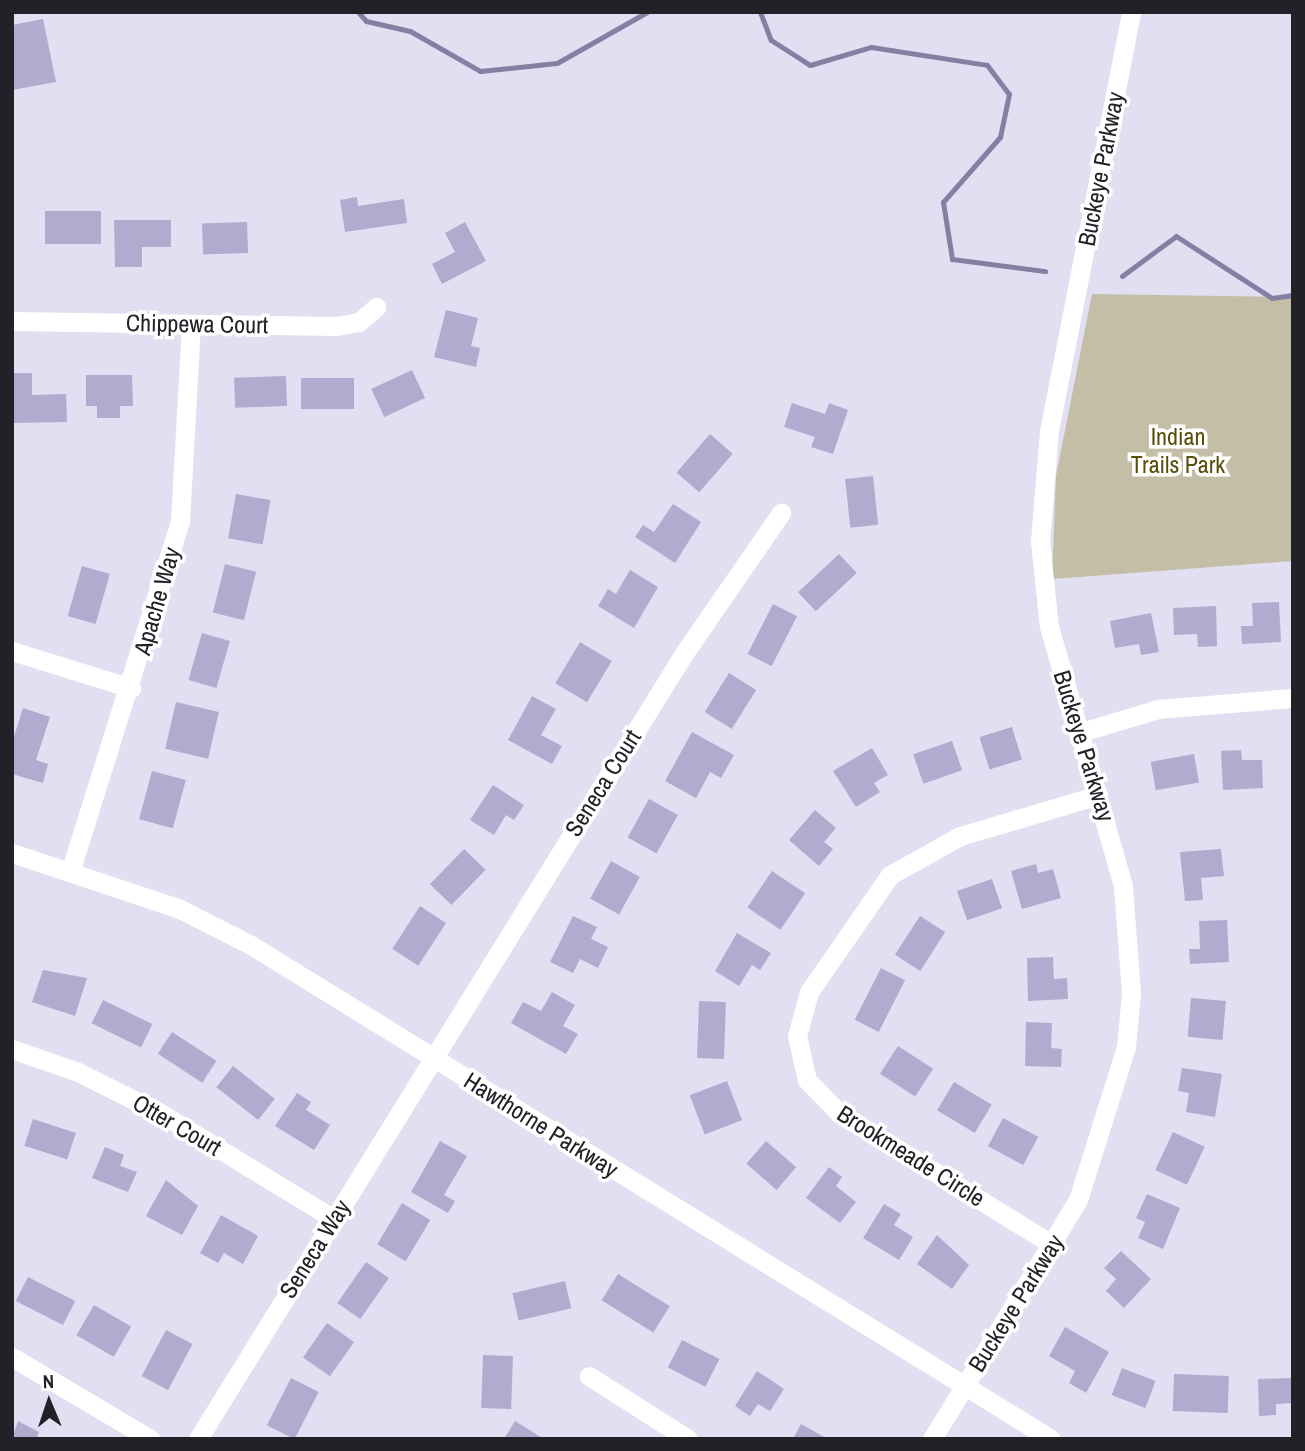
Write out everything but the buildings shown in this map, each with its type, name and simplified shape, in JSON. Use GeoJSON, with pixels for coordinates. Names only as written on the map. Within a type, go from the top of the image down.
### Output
{"type":"FeatureCollection","features":[{"type":"Feature","properties":{"kind":"street","name":"Buckeye Parkway"},"geometry":{"type":"LineString","coordinates":[[932,1439],[1053,1245],[1097,1155],[1126,1047],[1129,940],[1123,886],[1049,627],[1041,508],[1049,431],[1131,12]]}},
{"type":"Feature","properties":{"kind":"street","name":"Chippewa Court"},"geometry":{"type":"LineString","coordinates":[[12,321],[336,327],[359,322],[376,307]]}},
{"type":"Feature","properties":{"kind":"street","name":"Apache Way"},"geometry":{"type":"LineString","coordinates":[[71,869],[131,688],[180,521],[191,324]]}},
{"type":"Feature","properties":{"kind":"street","name":"Seneca Court"},"geometry":{"type":"LineString","coordinates":[[433,1058],[683,655],[781,513]]}},
{"type":"Feature","properties":{"kind":"street"},"geometry":{"type":"LineString","coordinates":[[12,651],[131,688]]}},
{"type":"Feature","properties":{"kind":"street"},"geometry":{"type":"LineString","coordinates":[[1078,733],[1158,709],[1293,698]]}},
{"type":"Feature","properties":{"kind":"street","name":"Brookmeade Circle"},"geometry":{"type":"LineString","coordinates":[[1053,1245],[838,1112],[807,1080],[797,1037],[809,992],[890,875],[960,836],[1098,795]]}},
{"type":"Feature","properties":{"kind":"street","name":"Hawthorne Parkway"},"geometry":{"type":"LineString","coordinates":[[12,853],[71,869],[180,909],[251,945],[1051,1439]]}},
{"type":"Feature","properties":{"kind":"street","name":"Otter Court"},"geometry":{"type":"LineString","coordinates":[[12,1049],[78,1072],[162,1114],[334,1219]]}},
{"type":"Feature","properties":{"kind":"street","name":"Seneca Way"},"geometry":{"type":"LineString","coordinates":[[198,1439],[433,1058]]}},
{"type":"Feature","properties":{"kind":"street"},"geometry":{"type":"LineString","coordinates":[[12,1357],[150,1439]]}},
{"type":"Feature","properties":{"kind":"street"},"geometry":{"type":"LineString","coordinates":[[589,1376],[688,1439]]}},
{"type":"Feature","properties":{"kind":"green space","name":"Indian Trails Park"},"geometry":{"type":"Polygon","coordinates":[[[1092,294],[1293,297],[1293,561],[1052,579],[1056,476],[1092,294]]]}},
{"type":"Feature","properties":{"kind":"waterway"},"geometry":{"type":"LineString","coordinates":[[358,12],[366,21],[410,31],[480,71],[557,63],[647,12]]}},
{"type":"Feature","properties":{"kind":"waterway"},"geometry":{"type":"LineString","coordinates":[[760,12],[771,40],[810,65],[871,47],[987,65],[1009,94],[1000,137],[943,202],[952,259],[1045,271]]}},
{"type":"Feature","properties":{"kind":"waterway"},"geometry":{"type":"LineString","coordinates":[[1122,276],[1176,236],[1272,298],[1293,295]]}}]}
